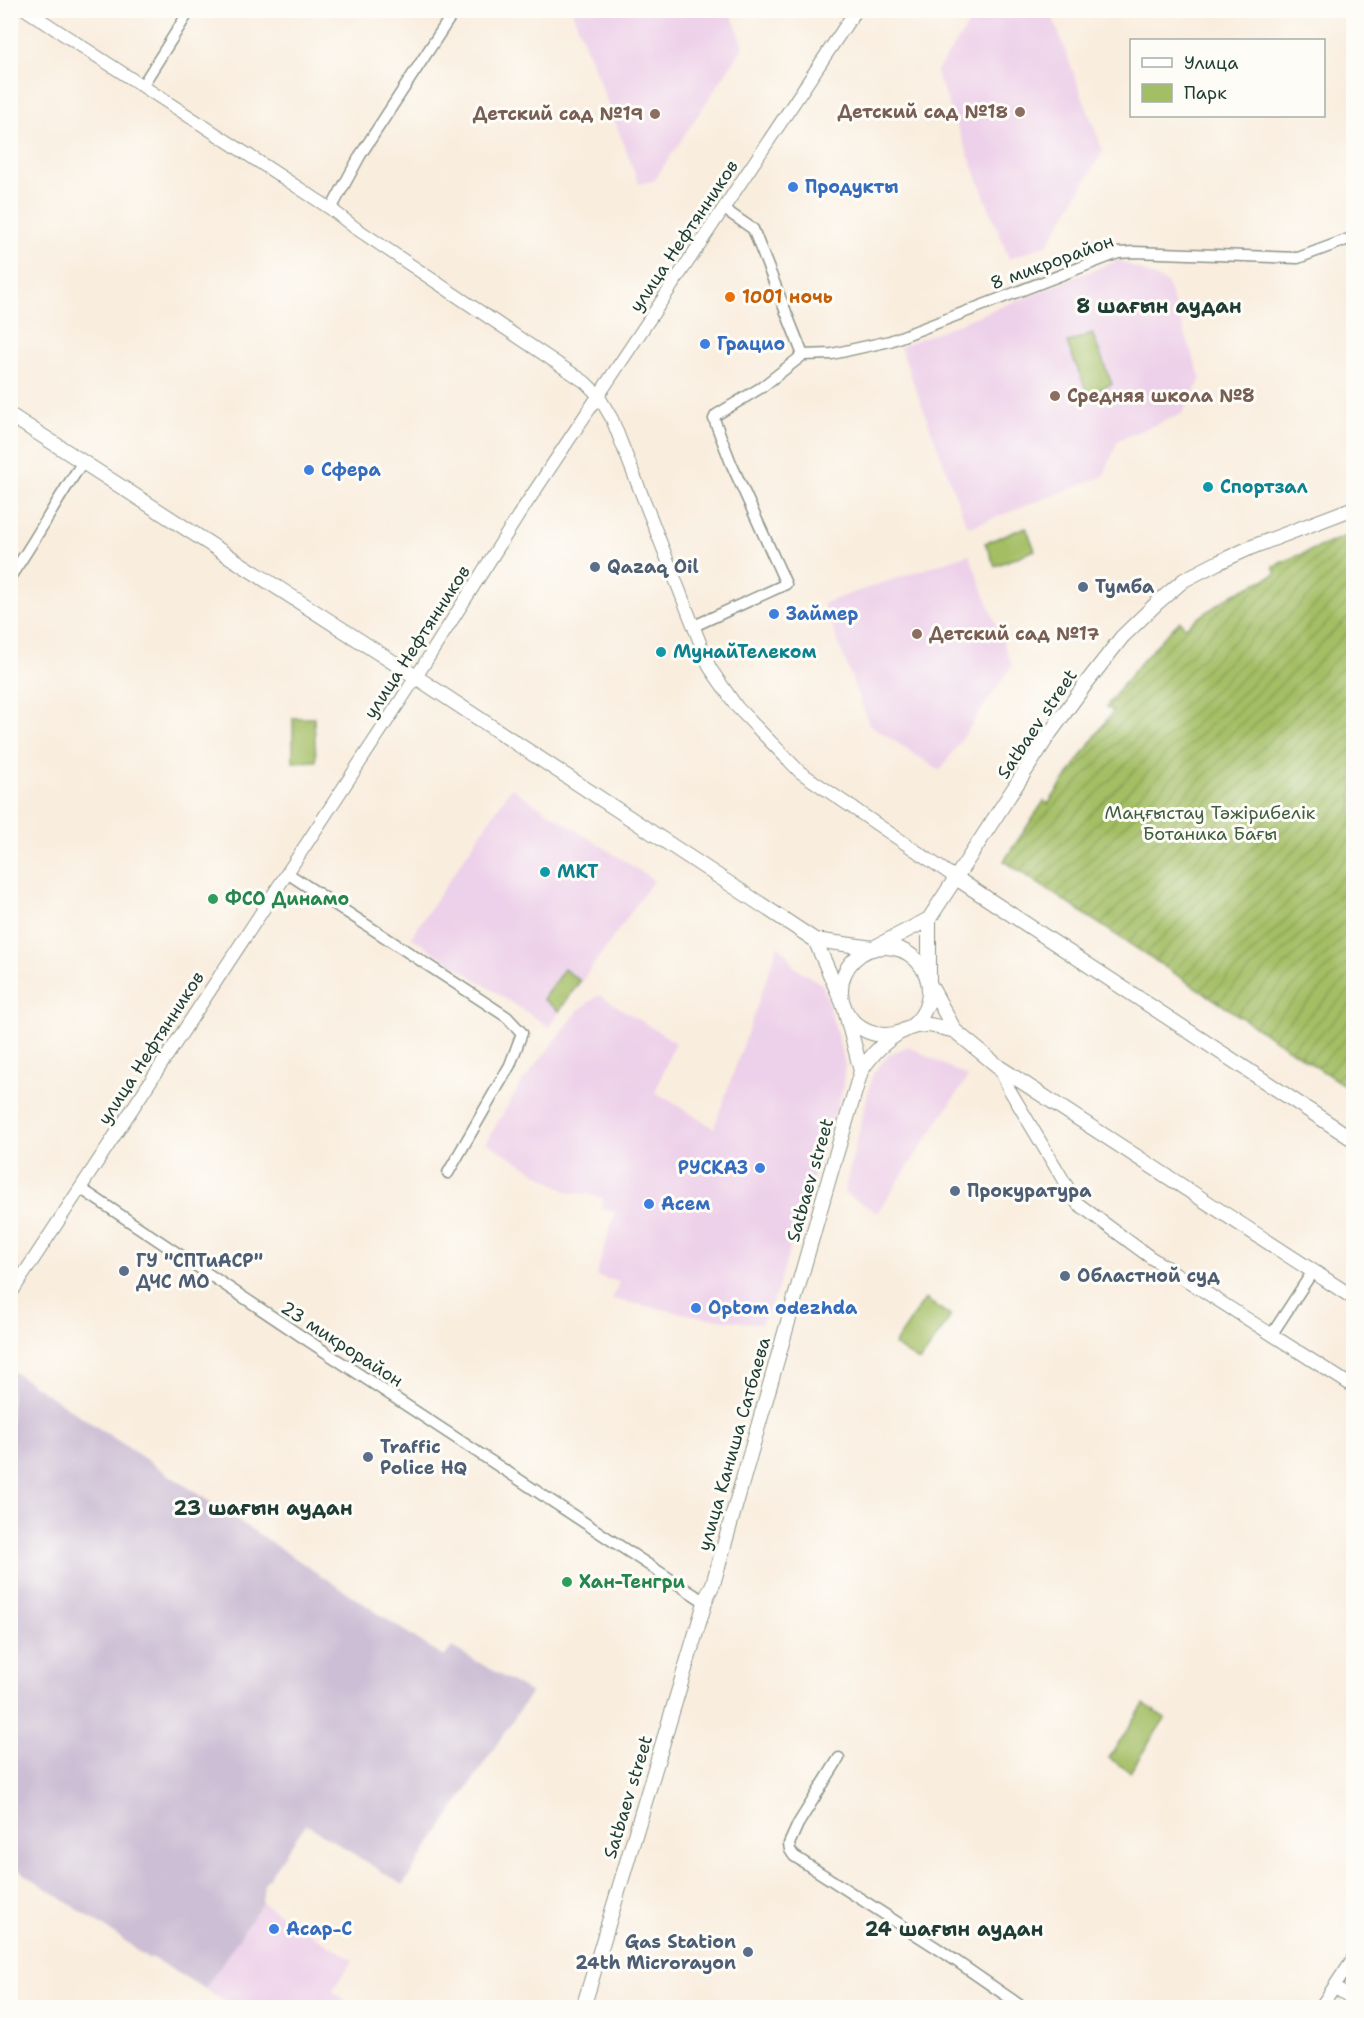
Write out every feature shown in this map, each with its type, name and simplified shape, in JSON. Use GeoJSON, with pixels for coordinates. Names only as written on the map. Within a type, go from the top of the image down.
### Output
{"type":"FeatureCollection","features":[{"type":"Feature","properties":{"kind":"main road"},"geometry":{"type":"LineString","coordinates":[[10,415],[416,677],[815,940],[873,948],[888,947],[902,950],[915,958],[924,969],[955,1031],[999,1067],[1353,1298]]}},
{"type":"Feature","properties":{"kind":"main road","name":"Satbaev street"},"geometry":{"type":"LineString","coordinates":[[956,878],[1050,733],[1087,682],[1122,637],[1157,603],[1184,580],[1216,563],[1353,508]]}},
{"type":"Feature","properties":{"kind":"main road"},"geometry":{"type":"LineString","coordinates":[[861,1071],[841,992],[843,978],[850,964],[860,954],[929,919],[956,878],[1353,1140]]}},
{"type":"Feature","properties":{"kind":"main road"},"geometry":{"type":"LineString","coordinates":[[896,1033],[908,1028],[918,1019],[925,1009],[929,996],[929,919]]}},
{"type":"Feature","properties":{"kind":"main road"},"geometry":{"type":"LineString","coordinates":[[815,940],[844,1006],[850,1017],[860,1026],[871,1032],[884,1034],[927,1025],[955,1031]]}},
{"type":"Feature","properties":{"kind":"main road","name":"Satbaev street"},"geometry":{"type":"LineString","coordinates":[[794,1301],[861,1071],[869,1058],[896,1033]]}},
{"type":"Feature","properties":{"kind":"main road","name":"улица Каниша Сатбаева"},"geometry":{"type":"LineString","coordinates":[[706,1599],[713,1584],[794,1301]]}},
{"type":"Feature","properties":{"kind":"main road","name":"Satbaev street"},"geometry":{"type":"LineString","coordinates":[[583,2007],[706,1599]]}},
{"type":"Feature","properties":{"kind":"street"},"geometry":{"type":"LineString","coordinates":[[26,10],[331,209],[354,227],[585,382],[598,395],[612,419],[710,668],[737,707],[801,771],[956,878]]}},
{"type":"Feature","properties":{"kind":"street"},"geometry":{"type":"LineString","coordinates":[[142,86],[190,10]]}},
{"type":"Feature","properties":{"kind":"street"},"geometry":{"type":"LineString","coordinates":[[331,209],[361,154],[451,16],[449,10]]}},
{"type":"Feature","properties":{"kind":"street","name":"улица Нефтянников"},"geometry":{"type":"LineString","coordinates":[[10,1295],[416,677],[598,395],[856,10]]}},
{"type":"Feature","properties":{"kind":"street"},"geometry":{"type":"LineString","coordinates":[[694,626],[786,584],[714,419],[716,415],[762,387],[803,355],[753,229],[724,208]]}},
{"type":"Feature","properties":{"kind":"street","name":"8 микрорайон"},"geometry":{"type":"LineString","coordinates":[[803,355],[832,354],[890,341],[1118,254],[1134,252],[1298,258],[1353,237]]}},
{"type":"Feature","properties":{"kind":"street"},"geometry":{"type":"LineString","coordinates":[[10,577],[32,546],[83,462]]}},
{"type":"Feature","properties":{"kind":"street"},"geometry":{"type":"LineString","coordinates":[[287,873],[507,1017],[522,1033],[510,1065],[448,1173]]}},
{"type":"Feature","properties":{"kind":"street"},"geometry":{"type":"LineString","coordinates":[[999,1067],[1009,1089],[1077,1203],[1150,1257],[1353,1387]]}},
{"type":"Feature","properties":{"kind":"street","name":"23 микрорайон"},"geometry":{"type":"LineString","coordinates":[[80,1188],[587,1525],[706,1599]]}},
{"type":"Feature","properties":{"kind":"street"},"geometry":{"type":"LineString","coordinates":[[1272,1334],[1313,1271]]}},
{"type":"Feature","properties":{"kind":"street"},"geometry":{"type":"LineString","coordinates":[[838,1758],[798,1824],[789,1844],[794,1856],[1024,2007]]}},
{"type":"Feature","properties":{"kind":"street"},"geometry":{"type":"LineString","coordinates":[[1320,2007],[1353,1957]]}},
{"type":"Feature","properties":{"kind":"street"},"geometry":{"type":"LineString","coordinates":[[1334,1987],[1353,2000]]}},
{"type":"Feature","properties":{"kind":"shaded area","name":"Детский сад №19"},"geometry":{"type":"Polygon","coordinates":[[[572,11],[730,11],[744,46],[654,181],[639,184],[572,11]]]}},
{"type":"Feature","properties":{"kind":"shaded area","name":"Детский сад №18"},"geometry":{"type":"Polygon","coordinates":[[[978,11],[1048,11],[1051,13],[1103,151],[1048,244],[1009,259],[936,72],[978,11]]]}},
{"type":"Feature","properties":{"kind":"shaded area","name":"Средняя школа №8"},"geometry":{"type":"Polygon","coordinates":[[[1119,260],[1167,283],[1201,379],[1182,414],[1118,440],[1104,476],[970,527],[966,523],[900,347],[1119,260]]]}},
{"type":"Feature","properties":{"kind":"shaded area","name":"Детский сад №17"},"geometry":{"type":"Polygon","coordinates":[[[969,554],[1012,665],[940,771],[869,724],[823,603],[969,554]]]}},
{"type":"Feature","properties":{"kind":"shaded area"},"geometry":{"type":"Polygon","coordinates":[[[511,788],[654,880],[549,1027],[411,937],[511,788]]]}},
{"type":"Feature","properties":{"kind":"shaded area"},"geometry":{"type":"Polygon","coordinates":[[[778,946],[788,954],[793,966],[823,985],[845,1064],[842,1093],[802,1208],[776,1295],[761,1324],[701,1317],[612,1299],[619,1282],[596,1276],[615,1212],[601,1209],[603,1198],[569,1193],[486,1142],[520,1085],[579,1010],[599,995],[675,1042],[655,1092],[714,1128],[778,946]]]}},
{"type":"Feature","properties":{"kind":"shaded area"},"geometry":{"type":"Polygon","coordinates":[[[908,1046],[968,1077],[877,1213],[844,1192],[873,1073],[890,1054],[908,1046]]]}},
{"type":"Feature","properties":{"kind":"shaded area"},"geometry":{"type":"Polygon","coordinates":[[[11,1370],[444,1657],[452,1647],[531,1693],[403,1885],[306,1824],[264,1884],[262,1903],[205,1989],[151,1957],[149,1959],[11,1865],[11,1370]]]}},
{"type":"Feature","properties":{"kind":"shaded area","name":"Асар-С"},"geometry":{"type":"Polygon","coordinates":[[[262,1903],[353,1960],[332,1991],[355,2007],[233,2007],[205,1989],[262,1903]]]}},
{"type":"Feature","properties":{"kind":"green space"},"geometry":{"type":"Polygon","coordinates":[[[1092,333],[1112,384],[1088,394],[1067,343],[1092,333]]]}},
{"type":"Feature","properties":{"kind":"green space"},"geometry":{"type":"Polygon","coordinates":[[[1026,527],[1035,550],[995,566],[985,543],[1026,527]]]}},
{"type":"Feature","properties":{"kind":"green space","name":"Маңғыстау Тәжірибелік Ботаника Бағы"},"geometry":{"type":"Polygon","coordinates":[[[1353,533],[1353,1091],[1004,861],[1044,801],[1048,804],[1113,711],[1106,707],[1150,652],[1180,621],[1185,627],[1233,594],[1276,574],[1273,566],[1353,533]]]}},
{"type":"Feature","properties":{"kind":"green space"},"geometry":{"type":"Polygon","coordinates":[[[293,718],[314,718],[316,761],[293,762],[293,718]]]}},
{"type":"Feature","properties":{"kind":"green space"},"geometry":{"type":"Polygon","coordinates":[[[564,969],[580,981],[559,1011],[543,999],[564,969]]]}},
{"type":"Feature","properties":{"kind":"green space"},"geometry":{"type":"Polygon","coordinates":[[[925,1299],[951,1316],[920,1362],[894,1345],[925,1299]]]}},
{"type":"Feature","properties":{"kind":"green space"},"geometry":{"type":"Polygon","coordinates":[[[1144,1704],[1165,1718],[1130,1772],[1109,1758],[1144,1704]]]}},
{"type":"Feature","properties":{"kind":"place","name":"Детский сад №18"},"geometry":{"type":"Point","coordinates":[1020,112]}},
{"type":"Feature","properties":{"kind":"place","name":"Детский сад №19"},"geometry":{"type":"Point","coordinates":[655,114]}},
{"type":"Feature","properties":{"kind":"place","name":"Продукты"},"geometry":{"type":"Point","coordinates":[793,187]}},
{"type":"Feature","properties":{"kind":"place","name":"1001 ночь"},"geometry":{"type":"Point","coordinates":[730,297]}},
{"type":"Feature","properties":{"kind":"place","name":"Грацио"},"geometry":{"type":"Point","coordinates":[705,344]}},
{"type":"Feature","properties":{"kind":"place","name":"Средняя школа №8"},"geometry":{"type":"Point","coordinates":[1055,396]}},
{"type":"Feature","properties":{"kind":"place","name":"Сфера"},"geometry":{"type":"Point","coordinates":[309,470]}},
{"type":"Feature","properties":{"kind":"place","name":"Спортзал"},"geometry":{"type":"Point","coordinates":[1208,487]}},
{"type":"Feature","properties":{"kind":"place","name":"Qazaq Oil"},"geometry":{"type":"Point","coordinates":[595,567]}},
{"type":"Feature","properties":{"kind":"place","name":"Тумба"},"geometry":{"type":"Point","coordinates":[1083,587]}},
{"type":"Feature","properties":{"kind":"place","name":"Займер"},"geometry":{"type":"Point","coordinates":[774,614]}},
{"type":"Feature","properties":{"kind":"place","name":"Детский сад №17"},"geometry":{"type":"Point","coordinates":[917,634]}},
{"type":"Feature","properties":{"kind":"place","name":"МунайТелеком"},"geometry":{"type":"Point","coordinates":[661,652]}},
{"type":"Feature","properties":{"kind":"place","name":"МКТ"},"geometry":{"type":"Point","coordinates":[545,872]}},
{"type":"Feature","properties":{"kind":"place","name":"ФСО Динамо"},"geometry":{"type":"Point","coordinates":[213,899]}},
{"type":"Feature","properties":{"kind":"place","name":"РУСКАЗ"},"geometry":{"type":"Point","coordinates":[760,1168]}},
{"type":"Feature","properties":{"kind":"place","name":"Прокуратура"},"geometry":{"type":"Point","coordinates":[955,1191]}},
{"type":"Feature","properties":{"kind":"place","name":"Асем"},"geometry":{"type":"Point","coordinates":[649,1204]}},
{"type":"Feature","properties":{"kind":"place","name":"ГУ \"СПТиАСР\" ДЧС МО"},"geometry":{"type":"Point","coordinates":[124,1271]}},
{"type":"Feature","properties":{"kind":"place","name":"Областной суд"},"geometry":{"type":"Point","coordinates":[1065,1276]}},
{"type":"Feature","properties":{"kind":"place","name":"Optom odezhda"},"geometry":{"type":"Point","coordinates":[696,1308]}},
{"type":"Feature","properties":{"kind":"place","name":"Traffic Police HQ"},"geometry":{"type":"Point","coordinates":[368,1457]}},
{"type":"Feature","properties":{"kind":"place","name":"Хан-Тенгри"},"geometry":{"type":"Point","coordinates":[567,1582]}},
{"type":"Feature","properties":{"kind":"place","name":"Асар-С"},"geometry":{"type":"Point","coordinates":[274,1929]}},
{"type":"Feature","properties":{"kind":"place","name":"Gas Station 24th Microrayon"},"geometry":{"type":"Point","coordinates":[748,1952]}},
{"type":"Feature","properties":{"kind":"district","name":"8 шағын аудан"},"geometry":{"type":"Point","coordinates":[1159,306]}},
{"type":"Feature","properties":{"kind":"district","name":"23 шағын аудан"},"geometry":{"type":"Point","coordinates":[263,1508]}},
{"type":"Feature","properties":{"kind":"district","name":"24 шағын аудан"},"geometry":{"type":"Point","coordinates":[954,1929]}}]}
